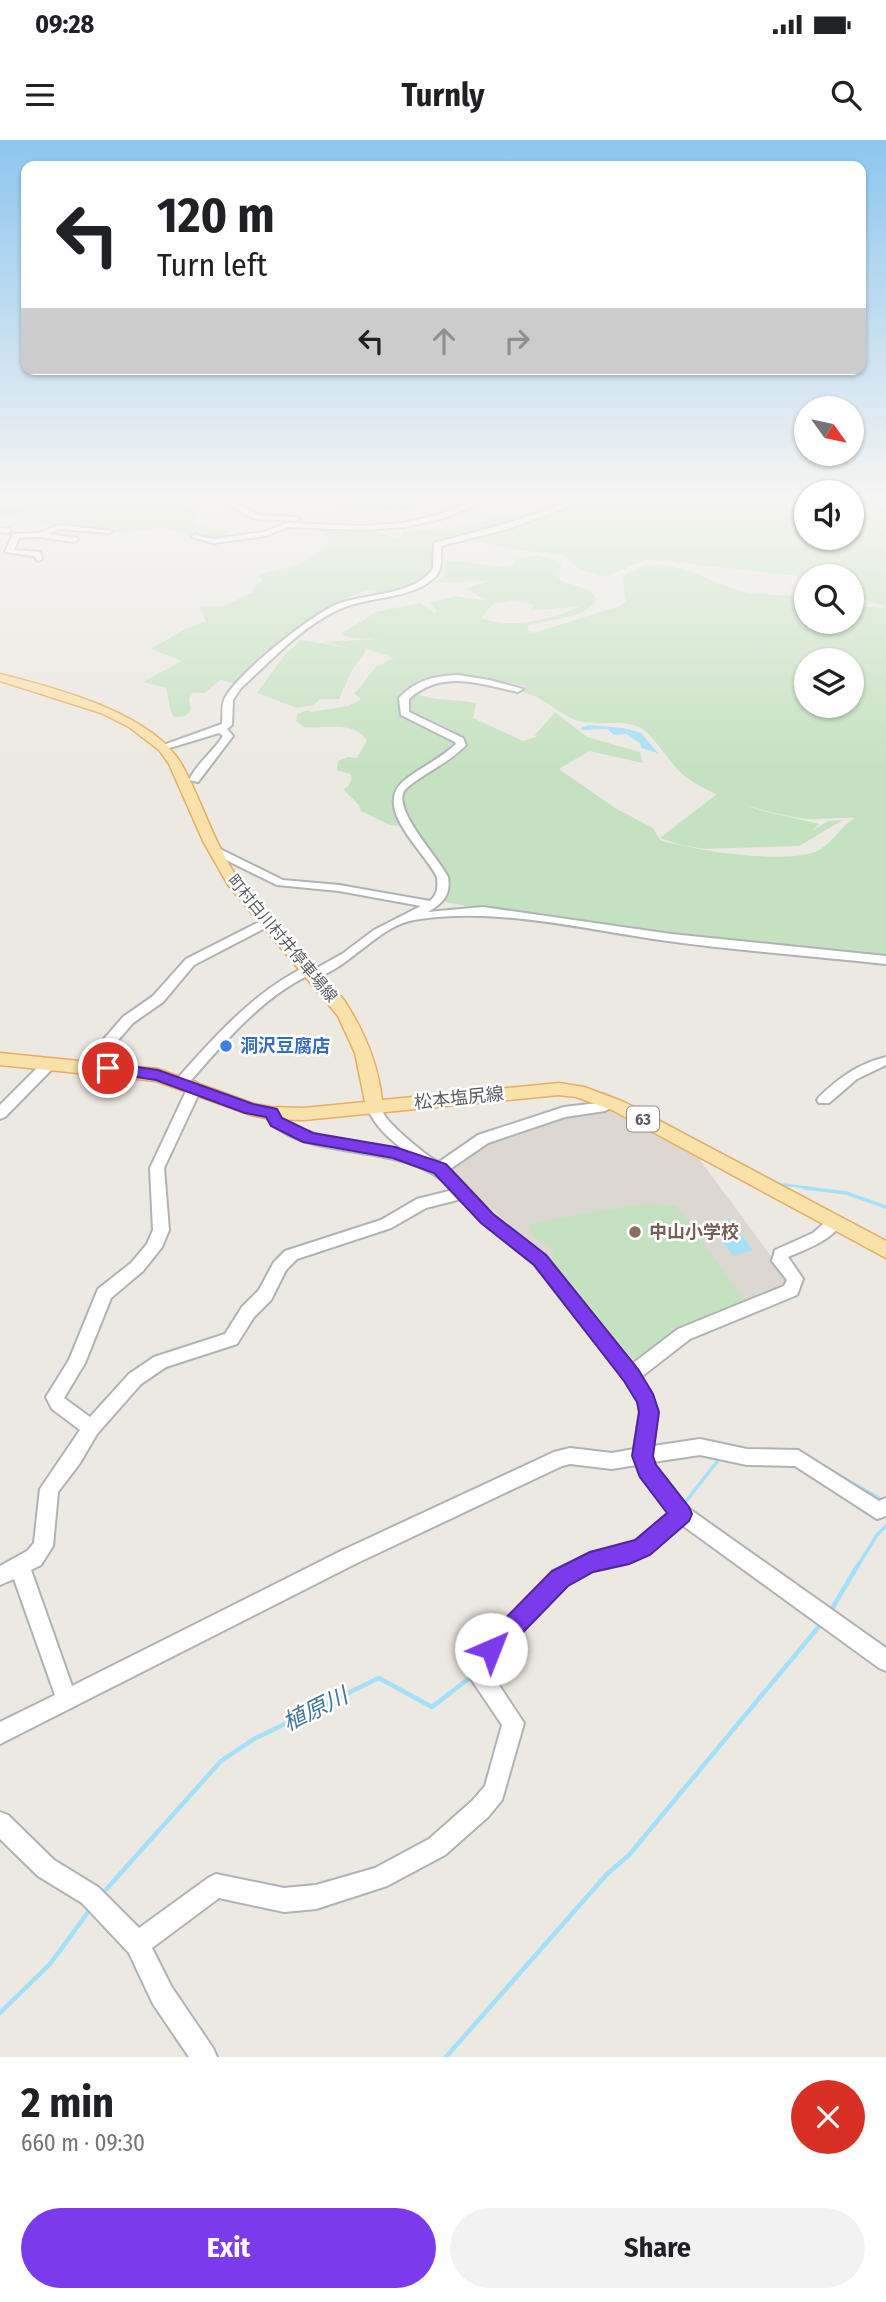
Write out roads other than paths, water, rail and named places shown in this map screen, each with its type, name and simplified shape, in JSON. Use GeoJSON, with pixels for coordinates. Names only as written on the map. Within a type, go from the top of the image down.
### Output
{"type":"FeatureCollection","features":[{"type":"Feature","properties":{"kind":"main road","name":"町村白川村井停車場線"},"geometry":{"type":"LineString","coordinates":[[0,677],[105,711],[133,724],[163,747],[175,764],[235,885],[311,972],[351,1023],[363,1051],[374,1107]]}},
{"type":"Feature","properties":{"kind":"main road","name":"松本塩尻線"},"geometry":{"type":"LineString","coordinates":[[0,1059],[158,1075],[251,1109],[271,1113],[304,1114],[559,1089],[578,1091],[611,1103],[886,1250]]}},
{"type":"Feature","properties":{"kind":"street"},"geometry":{"type":"LineString","coordinates":[[163,747],[227,725],[228,700],[237,686],[329,611],[359,598],[402,589]]}},
{"type":"Feature","properties":{"kind":"street"},"geometry":{"type":"LineString","coordinates":[[91,1429],[58,1404],[55,1397],[76,1363],[104,1294],[137,1267],[154,1247],[161,1230],[157,1168],[202,1058],[290,979],[351,954],[370,937],[434,903],[445,888],[444,879],[437,866],[416,839],[398,807],[396,796],[400,788],[410,780],[454,752],[461,745],[460,740],[404,713],[404,698],[425,682],[446,677],[466,678],[518,689]]}},
{"type":"Feature","properties":{"kind":"street"},"geometry":{"type":"LineString","coordinates":[[194,780],[199,769],[223,747],[228,736],[221,729]]}},
{"type":"Feature","properties":{"kind":"street"},"geometry":{"type":"LineString","coordinates":[[216,851],[281,883],[339,888],[671,938],[886,960]]}},
{"type":"Feature","properties":{"kind":"street"},"geometry":{"type":"LineString","coordinates":[[411,917],[483,911]]}},
{"type":"Feature","properties":{"kind":"street"},"geometry":{"type":"LineString","coordinates":[[89,1066],[128,1020],[158,999],[190,962],[267,922]]}},
{"type":"Feature","properties":{"kind":"street"},"geometry":{"type":"LineString","coordinates":[[824,1100],[863,1067],[886,1061]]}},
{"type":"Feature","properties":{"kind":"street"},"geometry":{"type":"LineString","coordinates":[[0,1114],[51,1063]]}},
{"type":"Feature","properties":{"kind":"street"},"geometry":{"type":"LineString","coordinates":[[440,1168],[483,1139],[564,1112],[600,1108],[611,1103]]}},
{"type":"Feature","properties":{"kind":"street"},"geometry":{"type":"LineString","coordinates":[[374,1107],[380,1122],[416,1151],[422,1161]]}},
{"type":"Feature","properties":{"kind":"street"},"geometry":{"type":"LineString","coordinates":[[271,1113],[276,1122],[309,1138],[359,1145],[440,1168],[487,1218],[540,1260],[631,1375],[646,1400],[649,1412],[642,1456],[647,1470],[681,1514],[886,1661]]}},
{"type":"Feature","properties":{"kind":"street"},"geometry":{"type":"LineString","coordinates":[[0,1576],[34,1558],[43,1546],[49,1489],[74,1457],[91,1429],[135,1379],[160,1362],[231,1339],[248,1312],[265,1295],[280,1266],[291,1255],[386,1224],[422,1203],[464,1194]]}},
{"type":"Feature","properties":{"kind":"street"},"geometry":{"type":"LineString","coordinates":[[631,1375],[684,1334],[791,1290],[795,1279],[780,1261],[781,1254],[819,1237],[835,1222]]}},
{"type":"Feature","properties":{"kind":"street"},"geometry":{"type":"LineString","coordinates":[[0,1733],[493,1488],[560,1458],[570,1456],[612,1461],[700,1447],[747,1457],[798,1458],[877,1510],[886,1507]]}},
{"type":"Feature","properties":{"kind":"street"},"geometry":{"type":"LineString","coordinates":[[138,1944],[216,1886],[284,1900],[316,1897],[379,1878],[437,1847],[480,1809],[494,1792],[513,1723],[474,1667],[560,1578],[590,1562],[629,1554],[643,1547],[681,1514]]}},
{"type":"Feature","properties":{"kind":"street"},"geometry":{"type":"LineString","coordinates":[[20,1567],[66,1700]]}},
{"type":"Feature","properties":{"kind":"street"},"geometry":{"type":"LineString","coordinates":[[0,1823],[46,1868],[90,1895],[138,1944],[162,1995],[204,2057]]}},
{"type":"Feature","properties":{"kind":"water"},"geometry":{"type":"Polygon","coordinates":[[[589,725],[624,728],[641,733],[658,753],[641,748],[640,743],[626,734],[614,735],[607,729],[581,730],[589,725]]]}},
{"type":"Feature","properties":{"kind":"water"},"geometry":{"type":"Polygon","coordinates":[[[730,1219],[753,1250],[733,1256],[711,1226],[730,1219]]]}},
{"type":"Feature","properties":{"kind":"waterway"},"geometry":{"type":"LineString","coordinates":[[603,1093],[635,1107],[779,1184],[818,1189]]}},
{"type":"Feature","properties":{"kind":"waterway"},"geometry":{"type":"LineString","coordinates":[[805,1188],[846,1193],[886,1207]]}},
{"type":"Feature","properties":{"kind":"waterway","name":"植原川"},"geometry":{"type":"LineString","coordinates":[[683,1505],[720,1458]]}},
{"type":"Feature","properties":{"kind":"waterway","name":"植原川"},"geometry":{"type":"LineString","coordinates":[[815,1462],[886,1502]]}},
{"type":"Feature","properties":{"kind":"waterway"},"geometry":{"type":"LineString","coordinates":[[857,1567],[877,1535],[886,1526]]}},
{"type":"Feature","properties":{"kind":"waterway","name":"植原川"},"geometry":{"type":"LineString","coordinates":[[665,1539],[676,1532],[677,1527]]}},
{"type":"Feature","properties":{"kind":"waterway"},"geometry":{"type":"LineString","coordinates":[[830,1612],[858,1565]]}},
{"type":"Feature","properties":{"kind":"waterway","name":"植原川"},"geometry":{"type":"LineString","coordinates":[[526,1627],[568,1584]]}},
{"type":"Feature","properties":{"kind":"waterway"},"geometry":{"type":"LineString","coordinates":[[446,2057],[607,1874],[629,1855],[821,1624]]}},
{"type":"Feature","properties":{"kind":"waterway","name":"植原川"},"geometry":{"type":"LineString","coordinates":[[102,1894],[221,1761],[254,1739],[379,1678],[432,1707],[472,1676]]}},
{"type":"Feature","properties":{"kind":"waterway","name":"植原川"},"geometry":{"type":"LineString","coordinates":[[0,2013],[50,1964],[89,1911]]}},
{"type":"Feature","properties":{"kind":"place","name":"洞沢豆腐店"},"geometry":{"type":"Point","coordinates":[226,1046]}},
{"type":"Feature","properties":{"kind":"place","name":"中山小学校"},"geometry":{"type":"Point","coordinates":[635,1232]}}]}
